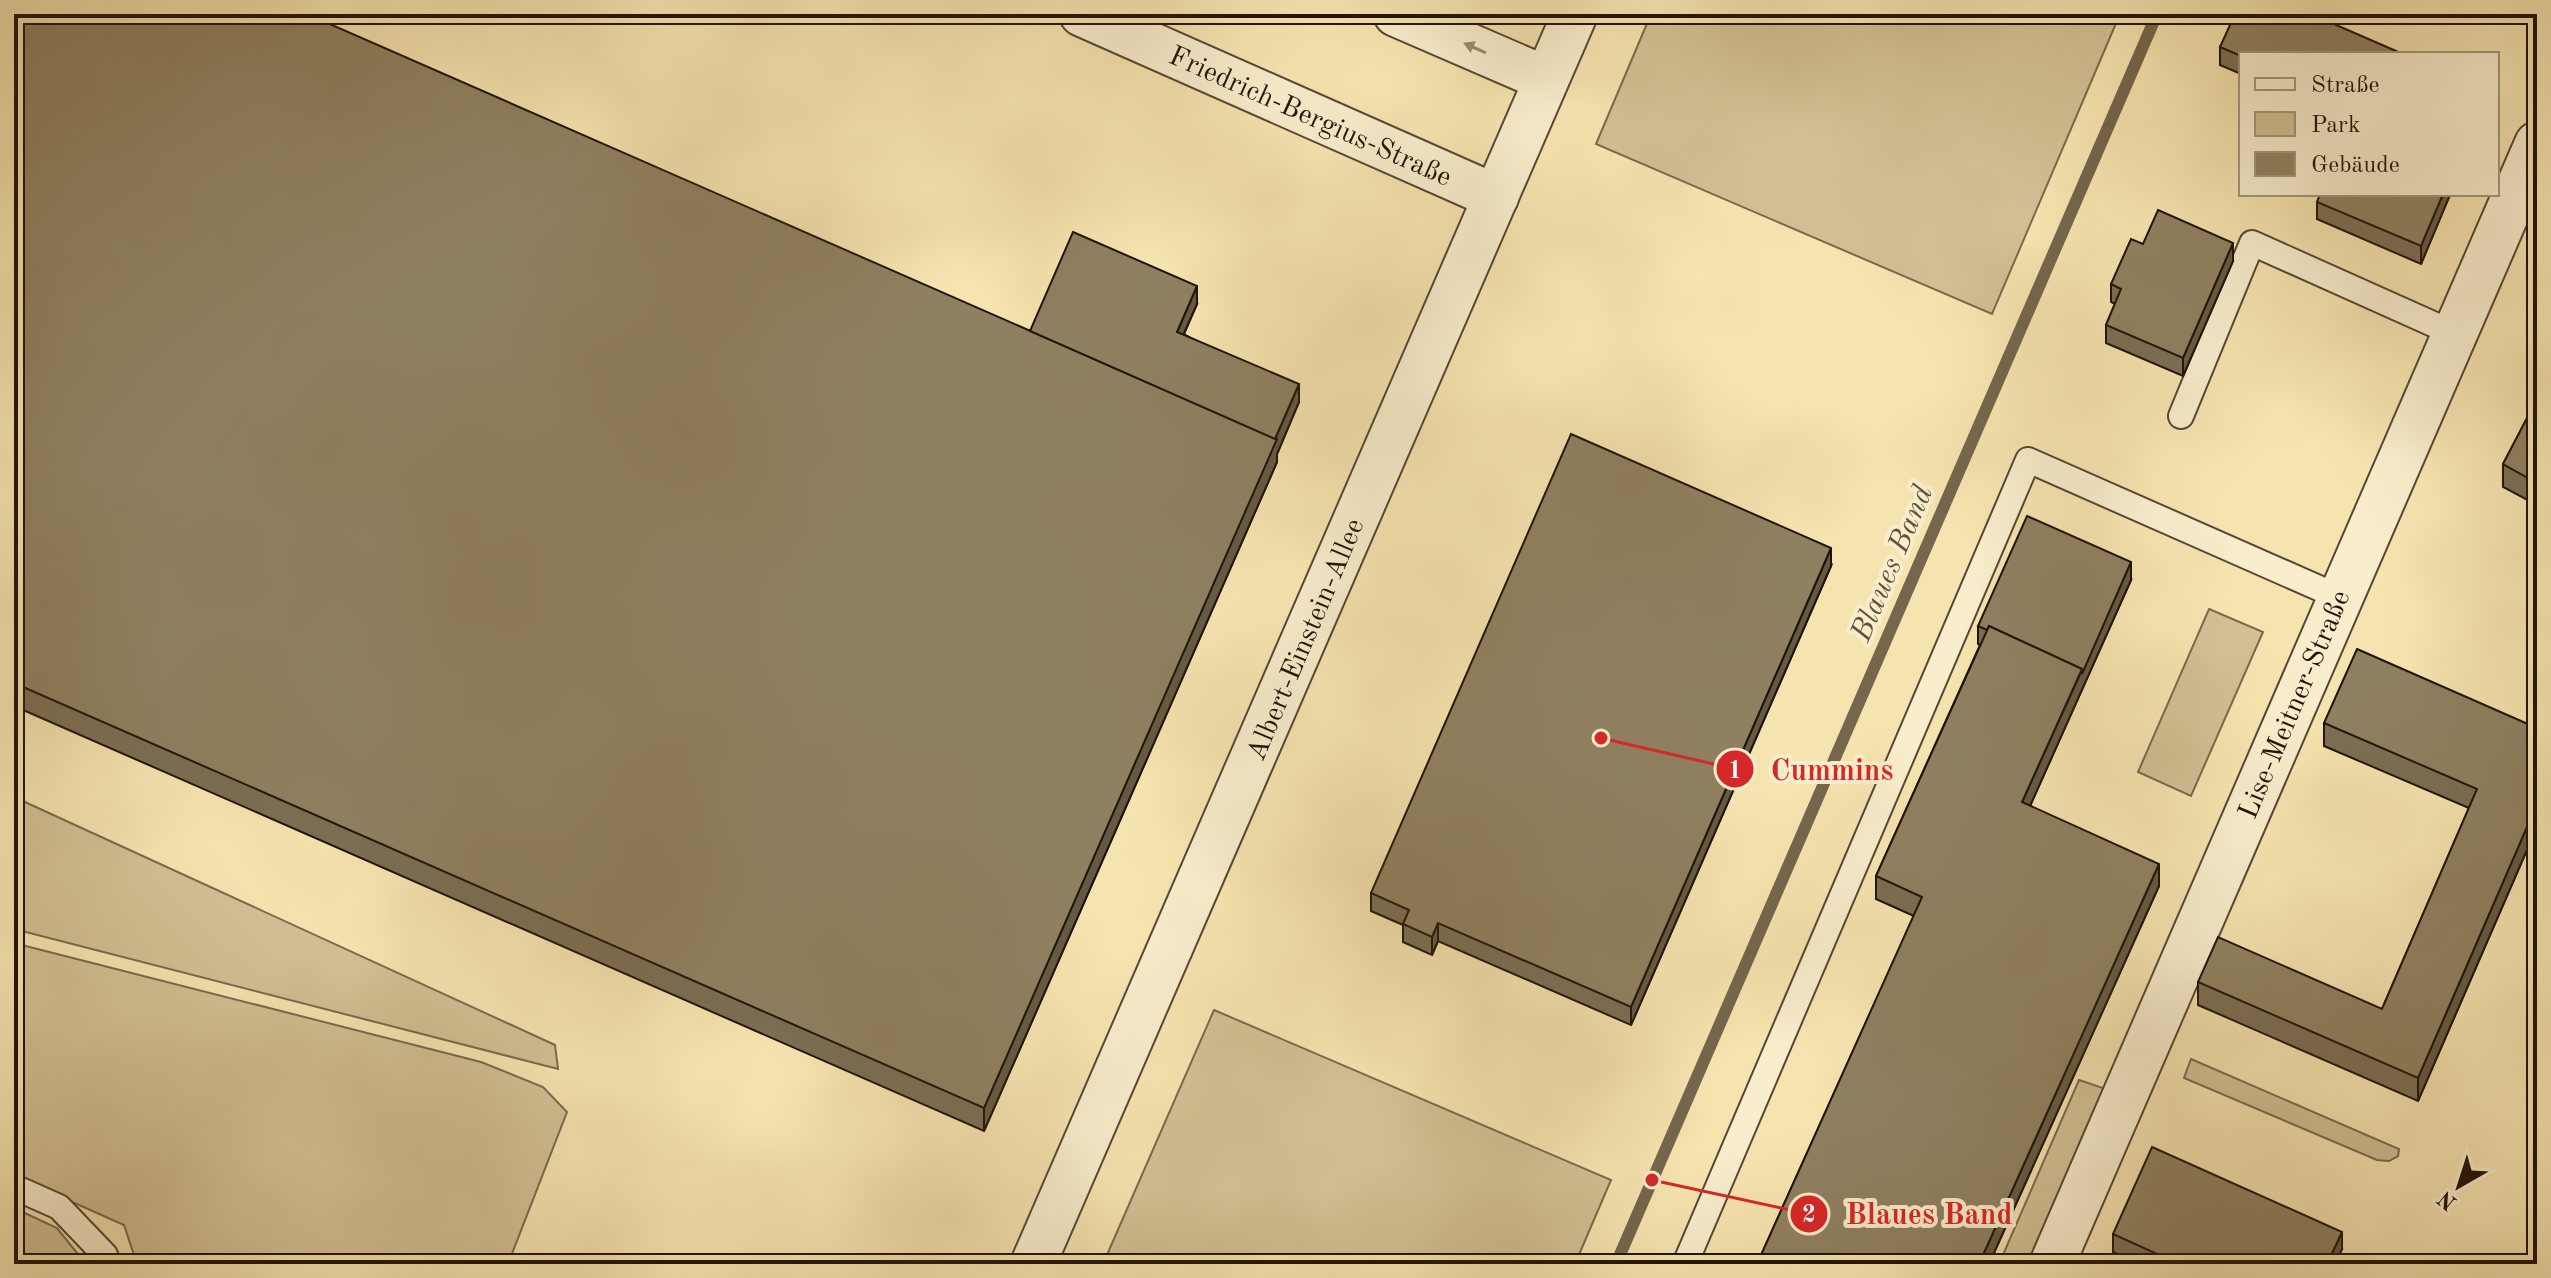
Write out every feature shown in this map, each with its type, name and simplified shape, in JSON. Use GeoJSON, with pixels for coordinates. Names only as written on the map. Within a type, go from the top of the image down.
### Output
{"type":"FeatureCollection","features":[{"type":"Feature","properties":{"kind":"street","name":"Friedrich-Bergius-Straße"},"geometry":{"type":"LineString","coordinates":[[1082,14],[1496,197]]}},
{"type":"Feature","properties":{"kind":"street"},"geometry":{"type":"LineString","coordinates":[[1396,14],[1546,79]]}},
{"type":"Feature","properties":{"kind":"street","name":"Albert-Einstein-Allee"},"geometry":{"type":"LineString","coordinates":[[1033,1264],[1575,14]]}},
{"type":"Feature","properties":{"kind":"street","name":"Lise-Meitner-Straße"},"geometry":{"type":"LineString","coordinates":[[2052,1264],[2537,144]]}},
{"type":"Feature","properties":{"kind":"lane"},"geometry":{"type":"LineString","coordinates":[[2181,416],[2252,243],[2453,333]]}},
{"type":"Feature","properties":{"kind":"lane"},"geometry":{"type":"LineString","coordinates":[[1685,1264],[2028,460],[2339,597]]}},
{"type":"Feature","properties":{"kind":"lane"},"geometry":{"type":"LineString","coordinates":[[14,1187],[59,1207],[105,1255],[108,1264]]}},
{"type":"Feature","properties":{"kind":"green space"},"geometry":{"type":"Polygon","coordinates":[[[1651,14],[2120,14],[1992,314],[1596,144],[1651,14]]]}},
{"type":"Feature","properties":{"kind":"green space"},"geometry":{"type":"Polygon","coordinates":[[[2209,609],[2263,632],[2191,796],[2138,772],[2209,609]]]}},
{"type":"Feature","properties":{"kind":"green space"},"geometry":{"type":"Polygon","coordinates":[[[14,797],[555,1045],[558,1069],[14,929],[14,797]]]}},
{"type":"Feature","properties":{"kind":"green space"},"geometry":{"type":"Polygon","coordinates":[[[14,943],[481,1062],[543,1087],[567,1112],[508,1264],[137,1264],[124,1225],[14,1176],[14,943]]]}},
{"type":"Feature","properties":{"kind":"green space"},"geometry":{"type":"Polygon","coordinates":[[[1214,1010],[1611,1180],[1575,1264],[1103,1264],[1214,1010]]]}},
{"type":"Feature","properties":{"kind":"green space"},"geometry":{"type":"Polygon","coordinates":[[[2191,1059],[2399,1149],[2398,1156],[2389,1161],[2377,1160],[2184,1078],[2191,1059]]]}},
{"type":"Feature","properties":{"kind":"green space"},"geometry":{"type":"Polygon","coordinates":[[[2079,1080],[2109,1090],[2033,1264],[1999,1264],[2079,1080]]]}},
{"type":"Feature","properties":{"kind":"green space"},"geometry":{"type":"Polygon","coordinates":[[[14,1208],[57,1228],[86,1264],[14,1264],[14,1208]]]}},
{"type":"Feature","properties":{"kind":"building"},"geometry":{"type":"Polygon","coordinates":[[[14,14],[307,14],[1277,439],[984,1108],[14,683],[14,14]]]}},
{"type":"Feature","properties":{"kind":"building"},"geometry":{"type":"Polygon","coordinates":[[[2235,14],[2311,14],[2398,52],[2239,52],[2239,55],[2220,47],[2235,14]]]}},
{"type":"Feature","properties":{"kind":"building"},"geometry":{"type":"Polygon","coordinates":[[[2319,196],[2442,196],[2421,246],[2317,202],[2319,196]]]}},
{"type":"Feature","properties":{"kind":"building"},"geometry":{"type":"Polygon","coordinates":[[[2158,210],[2233,243],[2183,358],[2106,325],[2121,289],[2111,284],[2131,239],[2143,244],[2158,210]]]}},
{"type":"Feature","properties":{"kind":"building"},"geometry":{"type":"Polygon","coordinates":[[[1073,232],[1197,286],[1177,332],[1299,384],[1275,439],[1030,331],[1073,232]]]}},
{"type":"Feature","properties":{"kind":"building"},"geometry":{"type":"Polygon","coordinates":[[[2537,399],[2537,483],[2503,464],[2537,399]]]}},
{"type":"Feature","properties":{"kind":"building"},"geometry":{"type":"Polygon","coordinates":[[[1571,434],[1831,548],[1631,1007],[1438,923],[1432,937],[1403,924],[1409,910],[1371,893],[1571,434]]]}},
{"type":"Feature","properties":{"kind":"building"},"geometry":{"type":"Polygon","coordinates":[[[2027,516],[2131,562],[2082,674],[2082,669],[1989,626],[1987,630],[1978,626],[2027,516]]]}},
{"type":"Feature","properties":{"kind":"building"},"geometry":{"type":"Polygon","coordinates":[[[1989,626],[2082,669],[2022,802],[2159,864],[1979,1264],[1757,1264],[1922,897],[1876,876],[1989,626]]]}},
{"type":"Feature","properties":{"kind":"building"},"geometry":{"type":"Polygon","coordinates":[[[2357,649],[2537,728],[2537,814],[2533,813],[2418,1078],[2198,982],[2218,937],[2382,1009],[2477,789],[2324,723],[2357,649]]]}},
{"type":"Feature","properties":{"kind":"building"},"geometry":{"type":"Polygon","coordinates":[[[2152,1147],[2342,1232],[2327,1264],[2179,1264],[2113,1234],[2152,1147]]]}},
{"type":"Feature","properties":{"kind":"waterway","name":"Blaues Band"},"geometry":{"type":"LineString","coordinates":[[1616,1264],[2157,14]]}},
{"type":"Feature","properties":{"kind":"place","name":"Cummins"},"geometry":{"type":"Point","coordinates":[1601,738]}},
{"type":"Feature","properties":{"kind":"place","name":"Blaues Band"},"geometry":{"type":"Point","coordinates":[1652,1180]}}]}
